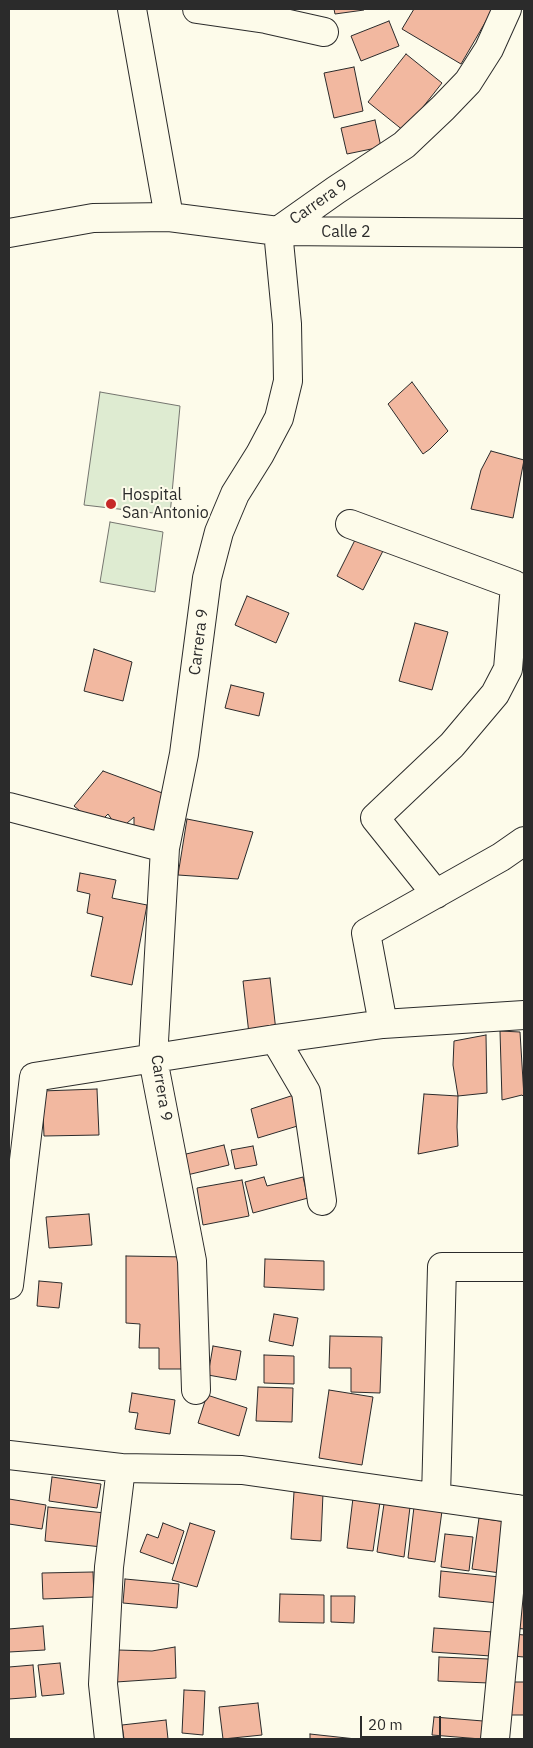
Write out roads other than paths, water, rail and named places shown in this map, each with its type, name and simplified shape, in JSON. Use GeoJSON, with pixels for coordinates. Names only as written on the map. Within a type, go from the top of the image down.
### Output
{"type":"FeatureCollection","features":[{"type":"Feature","properties":{"kind":"street"},"geometry":{"type":"LineString","coordinates":[[132,9],[169,217]]}},
{"type":"Feature","properties":{"kind":"street"},"geometry":{"type":"LineString","coordinates":[[197,9],[266,19],[324,32]]}},
{"type":"Feature","properties":{"kind":"street","name":"Carrera 9"},"geometry":{"type":"LineString","coordinates":[[196,1390],[192,1260],[154,1059],[165,848],[184,754],[207,578],[219,532],[235,494],[260,454],[279,418],[288,381],[287,324],[278,231],[404,145],[444,108],[468,82],[489,49],[507,9]]}},
{"type":"Feature","properties":{"kind":"street","name":"Calle 2"},"geometry":{"type":"LineString","coordinates":[[9,233],[93,218],[169,217],[278,231],[524,233]]}},
{"type":"Feature","properties":{"kind":"street"},"geometry":{"type":"LineString","coordinates":[[350,524],[515,585],[508,669],[495,694],[452,745],[375,818],[436,894]]}},
{"type":"Feature","properties":{"kind":"street"},"geometry":{"type":"LineString","coordinates":[[9,806],[165,848]]}},
{"type":"Feature","properties":{"kind":"street"},"geometry":{"type":"LineString","coordinates":[[383,1024],[366,933],[501,857],[524,841]]}},
{"type":"Feature","properties":{"kind":"street"},"geometry":{"type":"LineString","coordinates":[[9,1284],[34,1077],[383,1024],[524,1016]]}},
{"type":"Feature","properties":{"kind":"street"},"geometry":{"type":"LineString","coordinates":[[275,1039],[306,1092],[322,1202]]}},
{"type":"Feature","properties":{"kind":"street"},"geometry":{"type":"LineString","coordinates":[[436,1497],[442,1267],[524,1267]]}},
{"type":"Feature","properties":{"kind":"street"},"geometry":{"type":"LineString","coordinates":[[9,1455],[121,1468],[242,1470],[521,1510],[495,1739]]}},
{"type":"Feature","properties":{"kind":"street"},"geometry":{"type":"LineString","coordinates":[[109,1739],[103,1684],[109,1567],[121,1468]]}},
{"type":"Feature","properties":{"kind":"place","name":"Hospital San Antonio"},"geometry":{"type":"Point","coordinates":[111,504]}}]}
